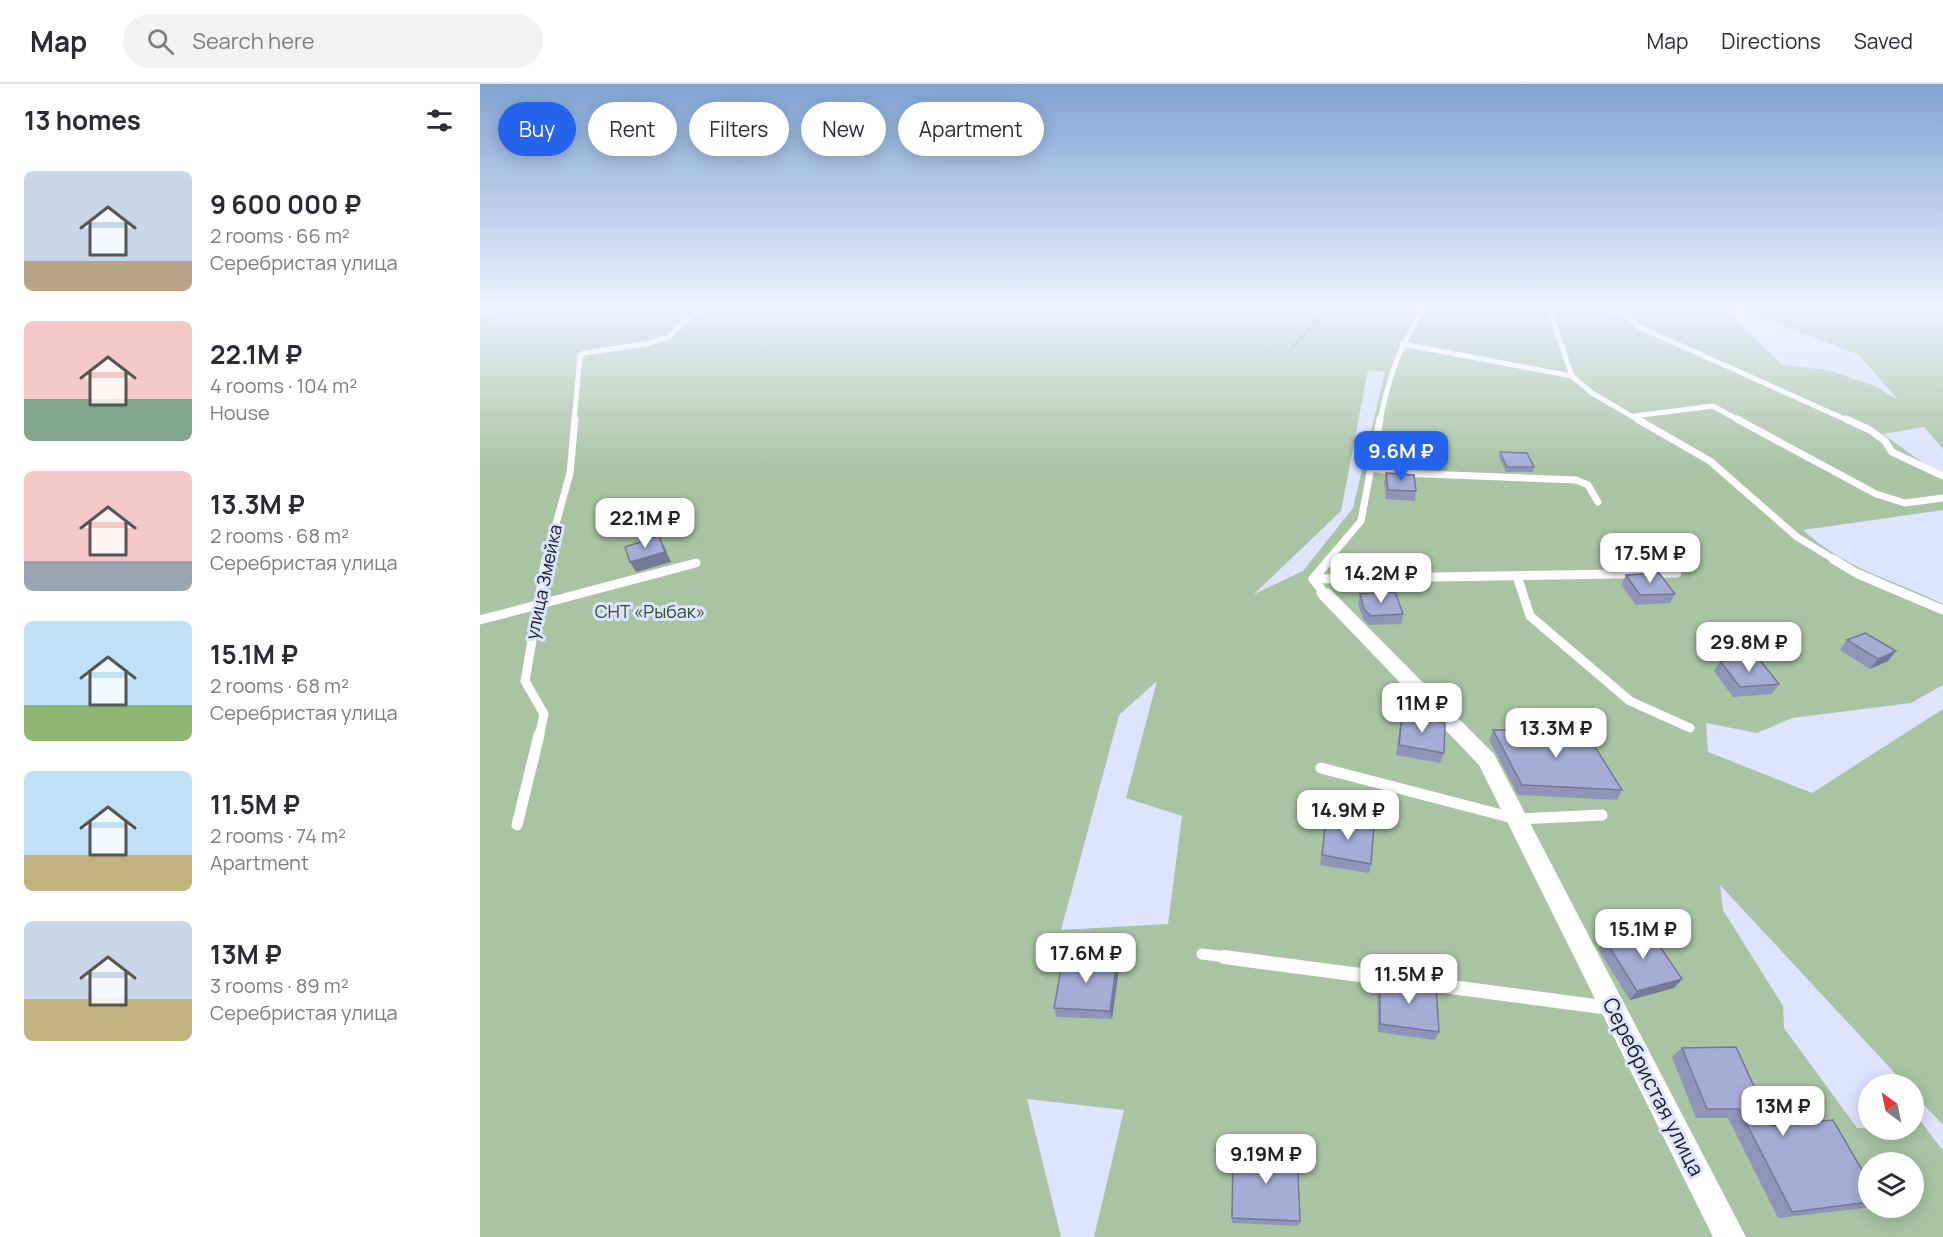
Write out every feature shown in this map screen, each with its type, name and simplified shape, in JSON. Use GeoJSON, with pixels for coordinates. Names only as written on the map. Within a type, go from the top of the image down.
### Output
{"type":"FeatureCollection","features":[{"type":"Feature","properties":{"kind":"street","name":"Серебристая улица"},"geometry":{"type":"LineString","coordinates":[[1319,586],[1487,760],[1730,1237]]}},
{"type":"Feature","properties":{"kind":"lane","name":"улица Змейка"},"geometry":{"type":"LineString","coordinates":[[516,825],[544,714],[525,681],[547,555],[570,473],[579,363]]}},
{"type":"Feature","properties":{"kind":"lane"},"geometry":{"type":"LineString","coordinates":[[1319,586],[1361,521],[1388,379],[1394,363]]}},
{"type":"Feature","properties":{"kind":"lane"},"geometry":{"type":"LineString","coordinates":[[1496,363],[1572,375]]}},
{"type":"Feature","properties":{"kind":"lane"},"geometry":{"type":"LineString","coordinates":[[1568,363],[1572,375],[1592,393],[1710,461],[1797,537],[1856,573],[1943,610]]}},
{"type":"Feature","properties":{"kind":"lane"},"geometry":{"type":"LineString","coordinates":[[1719,363],[1870,430],[1884,441],[1892,452],[1943,476]]}},
{"type":"Feature","properties":{"kind":"lane"},"geometry":{"type":"LineString","coordinates":[[1634,416],[1713,406],[1876,494],[1905,503],[1943,498]]}},
{"type":"Feature","properties":{"kind":"lane"},"geometry":{"type":"LineString","coordinates":[[1371,468],[1399,473],[1576,480],[1588,485],[1598,502]]}},
{"type":"Feature","properties":{"kind":"lane"},"geometry":{"type":"LineString","coordinates":[[480,620],[696,563]]}},
{"type":"Feature","properties":{"kind":"lane"},"geometry":{"type":"LineString","coordinates":[[1319,586],[1517,576],[1677,573]]}},
{"type":"Feature","properties":{"kind":"lane"},"geometry":{"type":"LineString","coordinates":[[1517,576],[1530,615],[1630,702],[1690,728]]}},
{"type":"Feature","properties":{"kind":"lane"},"geometry":{"type":"LineString","coordinates":[[1321,768],[1517,819],[1602,815]]}},
{"type":"Feature","properties":{"kind":"lane"},"geometry":{"type":"LineString","coordinates":[[1202,954],[1614,1009]]}},
{"type":"Feature","properties":{"kind":"green space","name":"СНТ «Рыбак»"},"geometry":{"type":"Polygon","coordinates":[[[480,363],[1780,363],[1782,365],[1828,370],[1875,386],[1898,400],[1866,363],[1943,363],[1943,449],[1924,427],[1883,434],[1930,468],[1943,474],[1943,510],[1803,530],[1853,565],[1943,604],[1943,685],[1911,703],[1792,718],[1757,733],[1706,723],[1708,752],[1812,793],[1943,709],[1943,1125],[1924,1105],[1924,1074],[1896,1074],[1720,885],[1723,910],[1783,1006],[1784,1028],[1858,1128],[1858,1140],[1924,1140],[1924,1126],[1943,1151],[1943,1237],[1094,1237],[1124,1110],[1027,1099],[1061,1237],[480,1237],[480,363]],[[1368,370],[1341,511],[1254,594],[1303,571],[1353,508],[1385,372],[1368,370]],[[1157,681],[1119,715],[1061,930],[1168,924],[1182,816],[1126,798],[1157,681]]]}},
{"type":"Feature","properties":{"kind":"building"},"geometry":{"type":"Polygon","coordinates":[[[1500,452],[1527,453],[1534,467],[1507,467],[1500,452]]]}},
{"type":"Feature","properties":{"kind":"building"},"geometry":{"type":"Polygon","coordinates":[[[1386,473],[1414,475],[1416,491],[1388,490],[1386,473]]]}},
{"type":"Feature","properties":{"kind":"building"},"geometry":{"type":"Polygon","coordinates":[[[659,536],[665,552],[630,562],[625,547],[659,536]]]}},
{"type":"Feature","properties":{"kind":"building"},"geometry":{"type":"Polygon","coordinates":[[[1659,573],[1675,594],[1640,595],[1626,575],[1659,573]]]}},
{"type":"Feature","properties":{"kind":"building"},"geometry":{"type":"Polygon","coordinates":[[[1395,592],[1403,614],[1371,616],[1364,609],[1360,594],[1395,592]]]}},
{"type":"Feature","properties":{"kind":"building"},"geometry":{"type":"Polygon","coordinates":[[[1865,633],[1896,651],[1878,659],[1847,640],[1865,633]]]}},
{"type":"Feature","properties":{"kind":"building"},"geometry":{"type":"Polygon","coordinates":[[[1758,658],[1779,684],[1740,687],[1720,661],[1758,658]]]}},
{"type":"Feature","properties":{"kind":"building"},"geometry":{"type":"Polygon","coordinates":[[[1402,715],[1445,723],[1444,753],[1399,745],[1402,715]]]}},
{"type":"Feature","properties":{"kind":"building"},"geometry":{"type":"Polygon","coordinates":[[[1493,730],[1585,731],[1622,790],[1522,785],[1493,730]]]}},
{"type":"Feature","properties":{"kind":"building"},"geometry":{"type":"Polygon","coordinates":[[[1326,818],[1374,826],[1371,864],[1322,855],[1326,818]]]}},
{"type":"Feature","properties":{"kind":"building"},"geometry":{"type":"Polygon","coordinates":[[[1648,929],[1682,979],[1637,991],[1605,940],[1648,929]]]}},
{"type":"Feature","properties":{"kind":"building"},"geometry":{"type":"Polygon","coordinates":[[[1063,958],[1117,960],[1110,1011],[1054,1008],[1063,958]]]}},
{"type":"Feature","properties":{"kind":"building"},"geometry":{"type":"Polygon","coordinates":[[[1380,978],[1436,985],[1439,1032],[1380,1024],[1380,978]]]}},
{"type":"Feature","properties":{"kind":"building"},"geometry":{"type":"Polygon","coordinates":[[[1736,1047],[1772,1126],[1833,1120],[1858,1163],[1858,1203],[1792,1212],[1739,1109],[1707,1109],[1682,1048],[1736,1047]]]}},
{"type":"Feature","properties":{"kind":"building"},"geometry":{"type":"Polygon","coordinates":[[[1233,1148],[1297,1150],[1300,1221],[1232,1218],[1233,1148]]]}}]}
